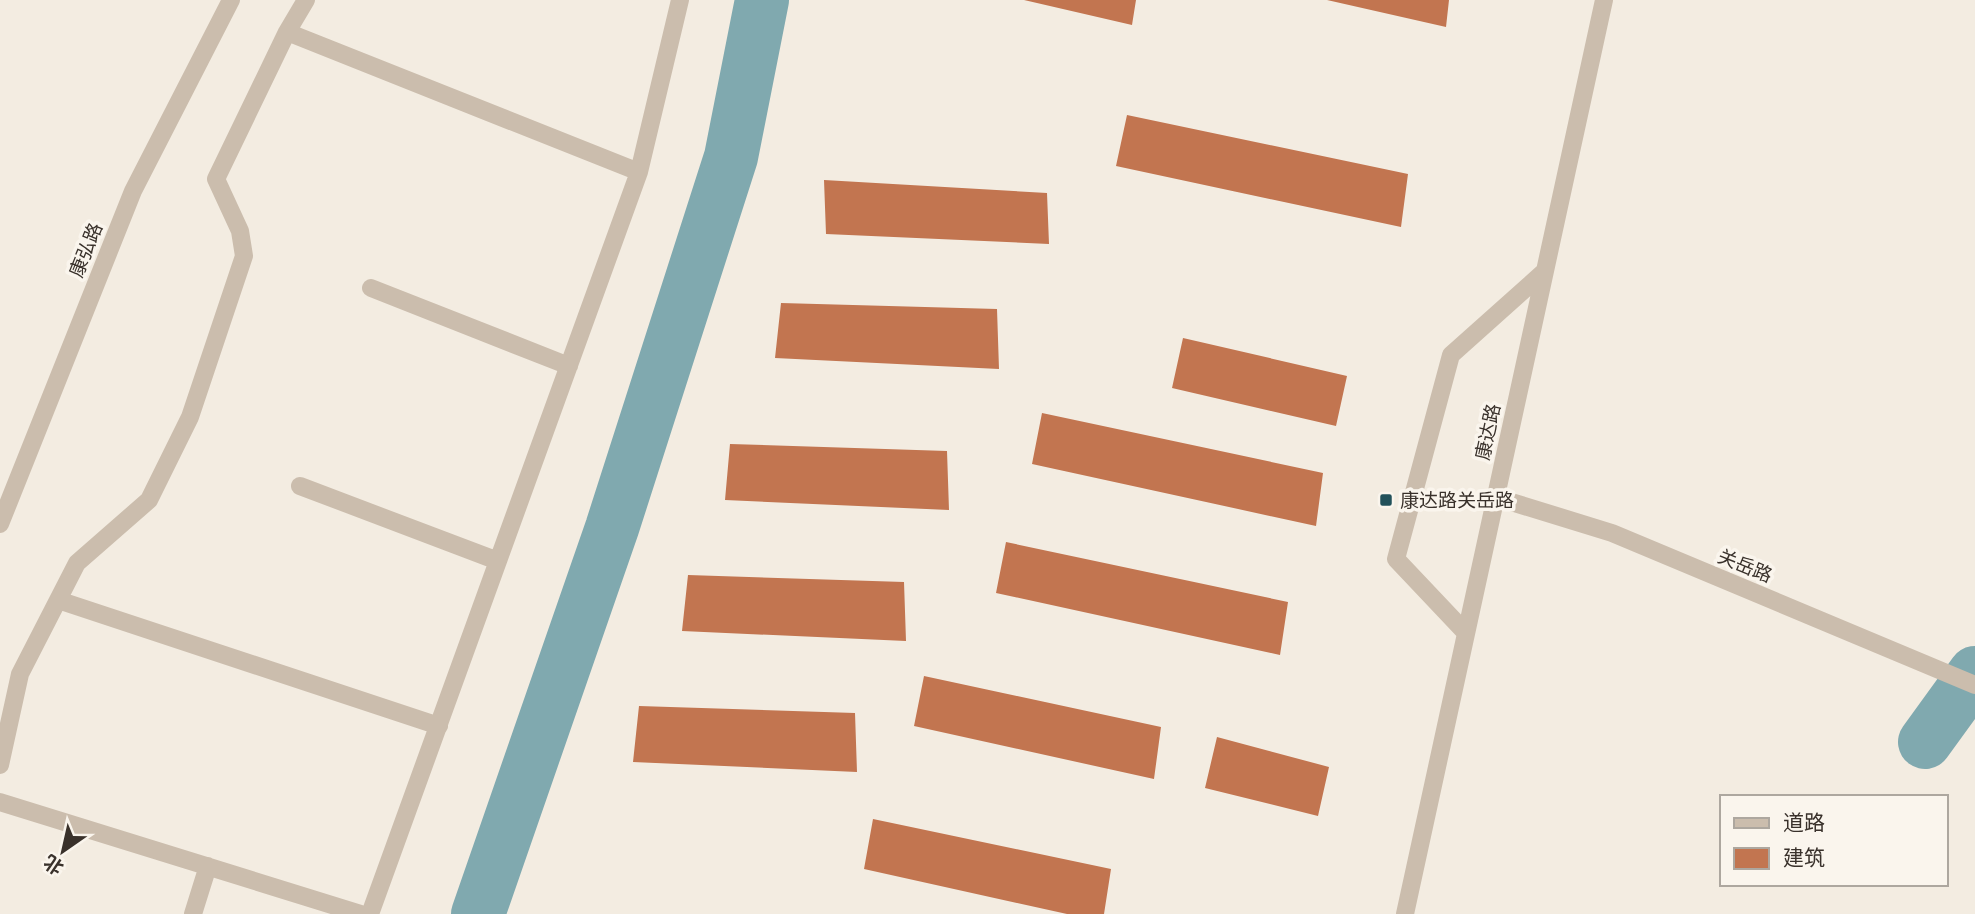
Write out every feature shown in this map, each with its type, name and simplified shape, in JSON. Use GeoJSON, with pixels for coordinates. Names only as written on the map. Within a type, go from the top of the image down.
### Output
{"type":"FeatureCollection","features":[{"type":"Feature","properties":{"kind":"street","name":"康弘路"},"geometry":{"type":"LineString","coordinates":[[0,524],[133,191],[231,0]]}},
{"type":"Feature","properties":{"kind":"street"},"geometry":{"type":"LineString","coordinates":[[0,765],[20,674],[77,563],[149,500],[190,417],[244,256],[240,231],[216,179],[287,32],[306,0]]}},
{"type":"Feature","properties":{"kind":"street"},"geometry":{"type":"LineString","coordinates":[[370,914],[639,172],[680,0]]}},
{"type":"Feature","properties":{"kind":"street","name":"康达路"},"geometry":{"type":"LineString","coordinates":[[1405,914],[1604,0]]}},
{"type":"Feature","properties":{"kind":"street"},"geometry":{"type":"LineString","coordinates":[[287,32],[639,172]]}},
{"type":"Feature","properties":{"kind":"street"},"geometry":{"type":"LineString","coordinates":[[1466,633],[1396,559],[1451,355],[1545,271]]}},
{"type":"Feature","properties":{"kind":"street"},"geometry":{"type":"LineString","coordinates":[[371,288],[569,366]]}},
{"type":"Feature","properties":{"kind":"street"},"geometry":{"type":"LineString","coordinates":[[300,486],[498,561]]}},
{"type":"Feature","properties":{"kind":"street","name":"关岳路"},"geometry":{"type":"LineString","coordinates":[[1495,497],[1612,533],[1975,685]]}},
{"type":"Feature","properties":{"kind":"street"},"geometry":{"type":"LineString","coordinates":[[58,600],[439,726]]}},
{"type":"Feature","properties":{"kind":"street"},"geometry":{"type":"LineString","coordinates":[[0,802],[361,914]]}},
{"type":"Feature","properties":{"kind":"street"},"geometry":{"type":"LineString","coordinates":[[193,914],[208,866]]}},
{"type":"Feature","properties":{"kind":"building"},"geometry":{"type":"Polygon","coordinates":[[[1024,0],[1136,0],[1132,25],[1024,0]]]}},
{"type":"Feature","properties":{"kind":"building"},"geometry":{"type":"Polygon","coordinates":[[[1327,0],[1449,0],[1446,27],[1327,0]]]}},
{"type":"Feature","properties":{"kind":"building"},"geometry":{"type":"Polygon","coordinates":[[[1127,115],[1408,174],[1401,227],[1116,166],[1127,115]]]}},
{"type":"Feature","properties":{"kind":"building"},"geometry":{"type":"Polygon","coordinates":[[[824,180],[1047,193],[1049,244],[826,234],[824,180]]]}},
{"type":"Feature","properties":{"kind":"building"},"geometry":{"type":"Polygon","coordinates":[[[781,303],[997,309],[999,369],[775,358],[781,303]]]}},
{"type":"Feature","properties":{"kind":"building"},"geometry":{"type":"Polygon","coordinates":[[[1183,338],[1347,376],[1336,426],[1172,388],[1183,338]]]}},
{"type":"Feature","properties":{"kind":"building"},"geometry":{"type":"Polygon","coordinates":[[[1042,413],[1323,473],[1316,526],[1032,464],[1042,413]]]}},
{"type":"Feature","properties":{"kind":"building"},"geometry":{"type":"Polygon","coordinates":[[[730,444],[947,451],[949,510],[725,500],[730,444]]]}},
{"type":"Feature","properties":{"kind":"building"},"geometry":{"type":"Polygon","coordinates":[[[1006,542],[1288,602],[1280,655],[996,593],[1006,542]]]}},
{"type":"Feature","properties":{"kind":"building"},"geometry":{"type":"Polygon","coordinates":[[[688,575],[904,582],[906,641],[682,631],[688,575]]]}},
{"type":"Feature","properties":{"kind":"building"},"geometry":{"type":"Polygon","coordinates":[[[924,676],[1161,727],[1154,779],[914,726],[924,676]]]}},
{"type":"Feature","properties":{"kind":"building"},"geometry":{"type":"Polygon","coordinates":[[[639,706],[855,713],[857,772],[633,762],[639,706]]]}},
{"type":"Feature","properties":{"kind":"building"},"geometry":{"type":"Polygon","coordinates":[[[1217,737],[1329,767],[1318,816],[1205,788],[1217,737]]]}},
{"type":"Feature","properties":{"kind":"building"},"geometry":{"type":"Polygon","coordinates":[[[873,819],[1111,869],[1104,914],[1067,914],[864,869],[873,819]]]}},
{"type":"Feature","properties":{"kind":"waterway"},"geometry":{"type":"LineString","coordinates":[[478,914],[612,528],[731,157],[762,0]]}},
{"type":"Feature","properties":{"kind":"waterway"},"geometry":{"type":"LineString","coordinates":[[1925,742],[1975,673]]}},
{"type":"Feature","properties":{"kind":"place","name":"康达路关岳路"},"geometry":{"type":"Point","coordinates":[1386,500]}}]}
